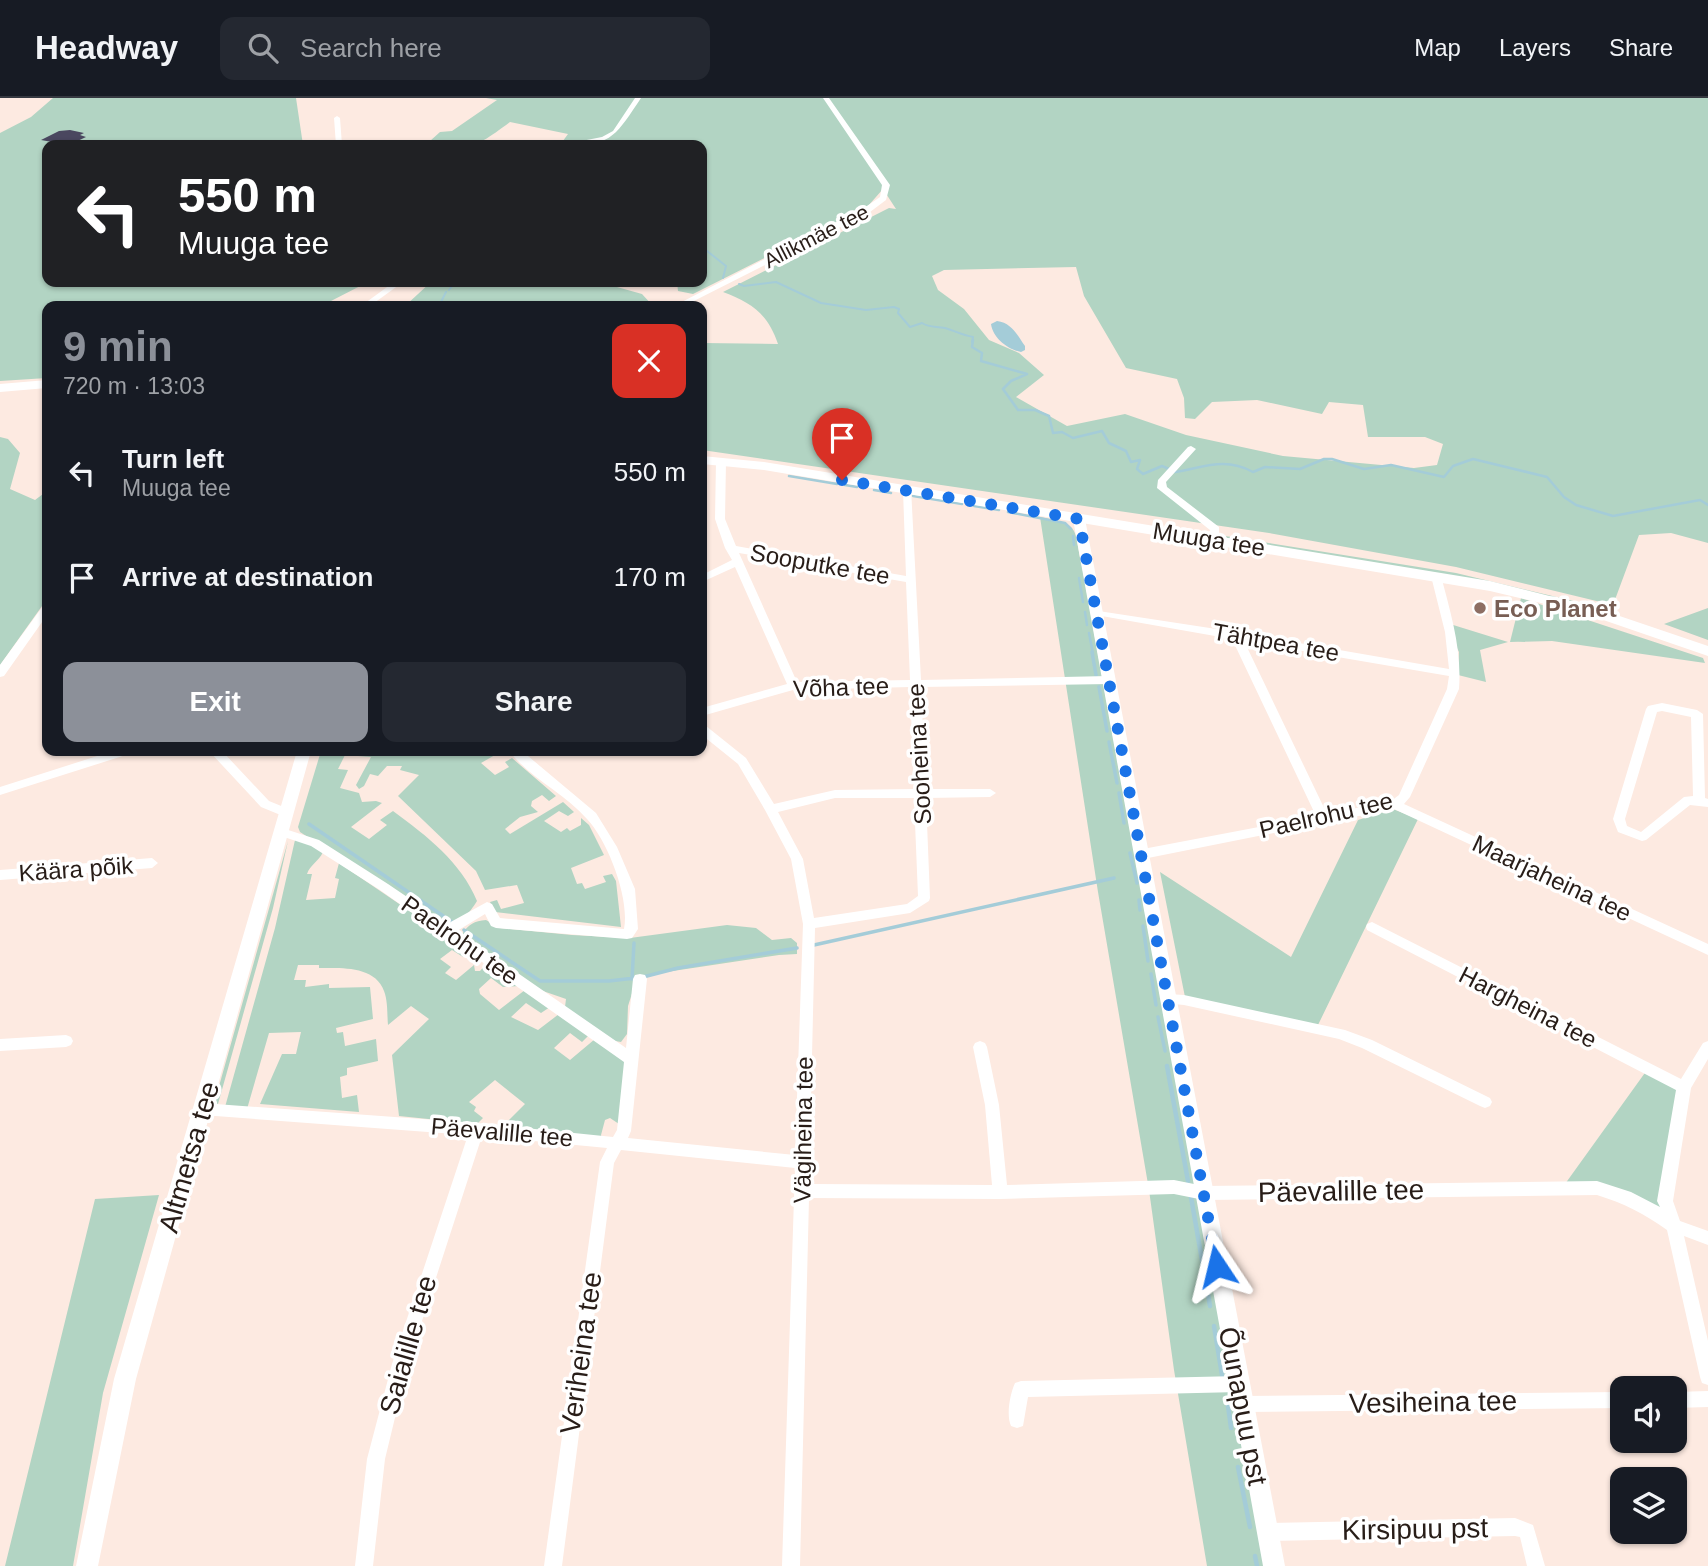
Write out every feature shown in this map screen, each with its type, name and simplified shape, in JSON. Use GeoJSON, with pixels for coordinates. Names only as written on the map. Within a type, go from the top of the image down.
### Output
{"type":"FeatureCollection","features":[{"type":"Feature","properties":{"kind":"main road"},"geometry":{"type":"LineString","coordinates":[[0,388],[42,384]]}},
{"type":"Feature","properties":{"kind":"main road","name":"Muuga tee"},"geometry":{"type":"LineString","coordinates":[[707,460],[908,490],[1490,586],[1588,610],[1708,651]]}},
{"type":"Feature","properties":{"kind":"street"},"geometry":{"type":"LineString","coordinates":[[597,140],[615,132],[638,98]]}},
{"type":"Feature","properties":{"kind":"street","name":"Allikmäe tee"},"geometry":{"type":"LineString","coordinates":[[688,301],[867,210],[883,198],[886,185],[826,98]]}},
{"type":"Feature","properties":{"kind":"street"},"geometry":{"type":"LineString","coordinates":[[337,118],[339,140]]}},
{"type":"Feature","properties":{"kind":"street"},"geometry":{"type":"LineString","coordinates":[[372,301],[392,287]]}},
{"type":"Feature","properties":{"kind":"street"},"geometry":{"type":"LineString","coordinates":[[1191,449],[1161,482],[1162,488],[1215,528],[1214,540]]}},
{"type":"Feature","properties":{"kind":"street"},"geometry":{"type":"LineString","coordinates":[[721,461],[720,519],[730,548],[793,686]]}},
{"type":"Feature","properties":{"kind":"street","name":"Sooheina tee"},"geometry":{"type":"LineString","coordinates":[[809,924],[902,910],[920,903],[925,890],[908,490]]}},
{"type":"Feature","properties":{"kind":"street","name":"Õunapuu pst"},"geometry":{"type":"LineString","coordinates":[[1079,519],[1274,1566]]}},
{"type":"Feature","properties":{"kind":"street","name":"Sooputke tee"},"geometry":{"type":"LineString","coordinates":[[730,548],[911,580]]}},
{"type":"Feature","properties":{"kind":"street"},"geometry":{"type":"LineString","coordinates":[[707,576],[738,561]]}},
{"type":"Feature","properties":{"kind":"street","name":"Paelrohu tee"},"geometry":{"type":"LineString","coordinates":[[1143,854],[1322,817],[1395,805],[1404,797],[1452,689],[1455,674],[1451,640],[1436,576]]}},
{"type":"Feature","properties":{"kind":"street","name":"Tähtpea tee"},"geometry":{"type":"LineString","coordinates":[[1096,612],[1455,674]]}},
{"type":"Feature","properties":{"kind":"street"},"geometry":{"type":"LineString","coordinates":[[0,673],[42,615]]}},
{"type":"Feature","properties":{"kind":"street"},"geometry":{"type":"LineString","coordinates":[[1236,635],[1322,817]]}},
{"type":"Feature","properties":{"kind":"street","name":"Võha tee"},"geometry":{"type":"LineString","coordinates":[[707,711],[793,686],[1109,680]]}},
{"type":"Feature","properties":{"kind":"street"},"geometry":{"type":"LineString","coordinates":[[1662,707],[1697,714],[1704,802],[1688,800],[1642,837],[1622,829],[1619,819],[1652,709],[1662,707]]}},
{"type":"Feature","properties":{"kind":"street","name":"Vägiheina tee"},"geometry":{"type":"LineString","coordinates":[[707,733],[742,761],[771,809],[797,859],[809,924],[791,1566]]}},
{"type":"Feature","properties":{"kind":"street"},"geometry":{"type":"LineString","coordinates":[[0,791],[102,756]]}},
{"type":"Feature","properties":{"kind":"street","name":"Paelrohu tee"},"geometry":{"type":"LineString","coordinates":[[220,756],[285,822],[448,930],[631,1059]]}},
{"type":"Feature","properties":{"kind":"street","name":"Altmetsa tee"},"geometry":{"type":"LineString","coordinates":[[87,1566],[125,1379],[303,756]]}},
{"type":"Feature","properties":{"kind":"street"},"geometry":{"type":"LineString","coordinates":[[448,930],[487,907],[496,923],[627,934],[632,929],[629,889],[611,847],[592,816],[521,756]]}},
{"type":"Feature","properties":{"kind":"street"},"geometry":{"type":"LineString","coordinates":[[771,809],[835,794],[990,793]]}},
{"type":"Feature","properties":{"kind":"street","name":"Maarjaheina tee"},"geometry":{"type":"LineString","coordinates":[[1395,805],[1708,950]]}},
{"type":"Feature","properties":{"kind":"street","name":"Käära põik"},"geometry":{"type":"LineString","coordinates":[[0,875],[152,863]]}},
{"type":"Feature","properties":{"kind":"street","name":"Hargheina tee"},"geometry":{"type":"LineString","coordinates":[[1373,927],[1684,1087]]}},
{"type":"Feature","properties":{"kind":"street"},"geometry":{"type":"LineString","coordinates":[[617,1143],[624,1131],[640,979]]}},
{"type":"Feature","properties":{"kind":"street"},"geometry":{"type":"LineString","coordinates":[[1168,999],[1184,1000],[1340,1034],[1367,1044],[1485,1102]]}},
{"type":"Feature","properties":{"kind":"street"},"geometry":{"type":"LineString","coordinates":[[0,1045],[66,1041]]}},
{"type":"Feature","properties":{"kind":"street"},"geometry":{"type":"LineString","coordinates":[[980,1047],[992,1105],[1000,1192]]}},
{"type":"Feature","properties":{"kind":"street"},"geometry":{"type":"LineString","coordinates":[[1707,1053],[1684,1087],[1665,1201],[1674,1226],[1708,1377]]}},
{"type":"Feature","properties":{"kind":"street","name":"Päevalille tee"},"geometry":{"type":"LineString","coordinates":[[202,1109],[477,1129],[801,1162]]}},
{"type":"Feature","properties":{"kind":"street","name":"Saialille tee"},"geometry":{"type":"LineString","coordinates":[[364,1566],[376,1459],[400,1364],[477,1129]]}},
{"type":"Feature","properties":{"kind":"street","name":"Veriheina tee"},"geometry":{"type":"LineString","coordinates":[[553,1566],[607,1162],[617,1143]]}},
{"type":"Feature","properties":{"kind":"street","name":"Päevalille tee"},"geometry":{"type":"LineString","coordinates":[[802,1191],[1000,1192],[1174,1187],[1204,1193],[1597,1188],[1626,1196],[1674,1226],[1708,1238]]}},
{"type":"Feature","properties":{"kind":"street"},"geometry":{"type":"LineString","coordinates":[[1017,1420],[1021,1389],[1239,1384]]}},
{"type":"Feature","properties":{"kind":"street"},"geometry":{"type":"LineString","coordinates":[[1687,1400],[1708,1399]]}},
{"type":"Feature","properties":{"kind":"street","name":"Vesiheina tee"},"geometry":{"type":"LineString","coordinates":[[1243,1404],[1610,1400]]}},
{"type":"Feature","properties":{"kind":"street","name":"Kirsipuu pst"},"geometry":{"type":"LineString","coordinates":[[1266,1532],[1515,1527],[1527,1531],[1536,1566]]}},
{"type":"Feature","properties":{"kind":"green space"},"geometry":{"type":"Polygon","coordinates":[[[53,98],[296,98],[302,140],[42,140],[42,287],[358,287],[331,301],[42,301],[42,378],[0,381],[0,133],[31,117],[53,98]]]}},
{"type":"Feature","properties":{"kind":"green space"},"geometry":{"type":"Polygon","coordinates":[[[486,98],[1708,98],[1708,543],[1671,533],[1639,535],[1613,605],[1456,567],[1269,533],[707,451],[707,343],[778,344],[769,325],[758,311],[723,292],[889,208],[896,209],[883,189],[868,206],[707,287],[707,140],[564,140],[568,134],[510,122],[484,140],[431,140],[440,132],[452,131],[497,100],[486,98]],[[1076,267],[944,270],[932,276],[938,290],[964,309],[989,340],[1019,353],[1044,375],[1016,397],[1067,426],[1125,414],[1186,435],[1283,456],[1414,468],[1437,465],[1443,444],[1425,437],[1368,437],[1363,405],[1329,402],[1322,414],[1257,400],[1212,402],[1195,419],[1185,418],[1184,398],[1177,379],[1126,368],[1084,296],[1076,267]]]}},
{"type":"Feature","properties":{"kind":"green space"},"geometry":{"type":"Polygon","coordinates":[[[426,287],[617,287],[642,294],[648,301],[410,301],[426,287]]]}},
{"type":"Feature","properties":{"kind":"green space"},"geometry":{"type":"Polygon","coordinates":[[[678,287],[707,287],[693,294],[678,291],[678,287]]]}},
{"type":"Feature","properties":{"kind":"green space"},"geometry":{"type":"Polygon","coordinates":[[[0,437],[8,439],[20,453],[10,489],[35,500],[42,495],[42,606],[0,665],[0,437]]]}},
{"type":"Feature","properties":{"kind":"green space"},"geometry":{"type":"Polygon","coordinates":[[[1040,517],[1069,526],[1078,543],[1264,1566],[1207,1566],[1040,517]]]}},
{"type":"Feature","properties":{"kind":"green space"},"geometry":{"type":"Polygon","coordinates":[[[1219,535],[1456,573],[1586,604],[1222,537],[1219,535]]]}},
{"type":"Feature","properties":{"kind":"green space"},"geometry":{"type":"Polygon","coordinates":[[[1521,598],[1703,658],[1705,663],[1552,641],[1510,642],[1521,598]]]}},
{"type":"Feature","properties":{"kind":"green space"},"geometry":{"type":"Polygon","coordinates":[[[1708,608],[1708,640],[1664,624],[1708,608]]]}},
{"type":"Feature","properties":{"kind":"green space"},"geometry":{"type":"Polygon","coordinates":[[[1450,624],[1508,642],[1480,650],[1486,682],[1458,675],[1459,652],[1450,624]]]}},
{"type":"Feature","properties":{"kind":"green space"},"geometry":{"type":"Polygon","coordinates":[[[319,756],[344,756],[338,769],[348,770],[340,788],[359,793],[362,802],[382,803],[351,827],[369,839],[387,825],[380,820],[393,811],[442,851],[462,874],[477,901],[463,918],[454,923],[442,924],[300,832],[298,827],[319,756]]]}},
{"type":"Feature","properties":{"kind":"green space"},"geometry":{"type":"Polygon","coordinates":[[[358,756],[493,756],[481,763],[495,775],[509,767],[505,762],[512,758],[556,796],[549,801],[542,795],[532,801],[531,806],[538,812],[520,817],[505,829],[510,834],[563,802],[574,812],[568,816],[559,811],[544,821],[561,832],[581,825],[581,818],[589,825],[604,855],[571,868],[577,884],[582,883],[585,889],[606,882],[603,876],[612,874],[616,881],[621,927],[495,912],[490,902],[497,900],[501,909],[524,903],[517,885],[485,890],[476,871],[398,796],[419,775],[400,770],[402,766],[387,766],[378,776],[370,774],[364,786],[359,789],[356,785],[371,757],[358,756]]]}},
{"type":"Feature","properties":{"kind":"green space"},"geometry":{"type":"Polygon","coordinates":[[[1393,809],[1418,819],[1318,1025],[1185,997],[1160,872],[1291,957],[1358,820],[1393,809]]]}},
{"type":"Feature","properties":{"kind":"green space"},"geometry":{"type":"Polygon","coordinates":[[[299,839],[323,852],[307,874],[312,874],[306,900],[335,898],[339,879],[335,878],[339,863],[470,952],[463,957],[452,950],[440,959],[451,967],[445,973],[456,980],[474,965],[475,971],[480,971],[487,963],[519,986],[503,987],[491,978],[479,989],[480,994],[499,1010],[525,990],[550,1007],[541,1013],[526,1003],[511,1017],[538,1030],[559,1014],[589,1035],[582,1042],[570,1033],[554,1048],[570,1060],[595,1039],[627,1061],[619,1124],[610,1118],[605,1120],[602,1139],[500,1129],[525,1104],[495,1080],[469,1102],[476,1107],[474,1111],[483,1118],[477,1124],[399,1116],[392,1055],[429,1019],[411,1006],[388,1025],[385,995],[373,976],[356,970],[319,968],[319,965],[298,965],[294,980],[306,980],[305,987],[329,984],[329,988],[370,987],[373,1019],[336,1028],[337,1033],[343,1032],[345,1046],[376,1039],[378,1061],[347,1068],[347,1075],[340,1077],[342,1098],[357,1095],[359,1112],[260,1104],[282,1054],[296,1054],[301,1032],[269,1033],[247,1109],[225,1107],[275,928],[295,840],[299,839]]]}},
{"type":"Feature","properties":{"kind":"green space"},"geometry":{"type":"Polygon","coordinates":[[[288,841],[273,908],[218,1104],[214,1104],[288,841]]]}},
{"type":"Feature","properties":{"kind":"green space"},"geometry":{"type":"Polygon","coordinates":[[[486,920],[500,928],[630,938],[727,925],[756,928],[772,940],[791,938],[797,943],[797,954],[653,974],[635,984],[628,1006],[627,1034],[621,1042],[615,1041],[565,1007],[566,999],[540,990],[462,934],[472,924],[486,920]]]}},
{"type":"Feature","properties":{"kind":"green space"},"geometry":{"type":"Polygon","coordinates":[[[1647,1070],[1681,1087],[1660,1213],[1565,1184],[1647,1070]]]}},
{"type":"Feature","properties":{"kind":"green space"},"geometry":{"type":"Polygon","coordinates":[[[159,1195],[103,1393],[73,1566],[5,1566],[95,1199],[159,1195]]]}},
{"type":"Feature","properties":{"kind":"water"},"geometry":{"type":"Polygon","coordinates":[[[997,321],[1014,330],[1025,350],[1021,352],[1011,348],[998,338],[991,324],[997,321]]]}},
{"type":"Feature","properties":{"kind":"building"},"geometry":{"type":"Polygon","coordinates":[[[59,131],[84,133],[80,135],[86,137],[80,140],[41,140],[59,131]]]}},
{"type":"Feature","properties":{"kind":"waterway"},"geometry":{"type":"LineString","coordinates":[[707,251],[726,266],[723,278]]}},
{"type":"Feature","properties":{"kind":"waterway"},"geometry":{"type":"LineString","coordinates":[[739,284],[744,286],[776,282],[821,303],[866,310],[894,307],[899,309],[898,313],[910,327],[922,323],[945,328],[973,337],[972,342]]}},
{"type":"Feature","properties":{"kind":"waterway"},"geometry":{"type":"LineString","coordinates":[[442,301],[446,292]]}},
{"type":"Feature","properties":{"kind":"waterway"},"geometry":{"type":"LineString","coordinates":[[973,340],[972,347],[982,353],[981,361],[1027,374],[1011,381],[1003,389],[1018,410],[1035,410],[1049,416],[1053,433],[1062,432],[1073,438],[1102,431],[1109,443],[1126,451],[1131,462],[1140,460],[1137,469],[1143,474],[1162,466],[1169,469]]}},
{"type":"Feature","properties":{"kind":"waterway"},"geometry":{"type":"LineString","coordinates":[[1175,472],[1224,464],[1243,467],[1253,472],[1265,467],[1300,469],[1324,459],[1332,459],[1364,469],[1391,465],[1444,477],[1453,466],[1473,459],[1547,477],[1564,497],[1576,505],[1613,516],[1700,500],[1708,505]]}},
{"type":"Feature","properties":{"kind":"waterway"},"geometry":{"type":"LineString","coordinates":[[789,476],[837,484]]}},
{"type":"Feature","properties":{"kind":"waterway"},"geometry":{"type":"LineString","coordinates":[[845,485],[857,487]]}},
{"type":"Feature","properties":{"kind":"waterway"},"geometry":{"type":"LineString","coordinates":[[874,490],[891,493]]}},
{"type":"Feature","properties":{"kind":"waterway"},"geometry":{"type":"LineString","coordinates":[[913,496],[962,504]]}},
{"type":"Feature","properties":{"kind":"waterway"},"geometry":{"type":"LineString","coordinates":[[974,506],[999,510]]}},
{"type":"Feature","properties":{"kind":"waterway"},"geometry":{"type":"LineString","coordinates":[[1008,512],[1065,523],[1071,529]]}},
{"type":"Feature","properties":{"kind":"waterway"},"geometry":{"type":"LineString","coordinates":[[1073,536],[1074,545]]}},
{"type":"Feature","properties":{"kind":"waterway"},"geometry":{"type":"LineString","coordinates":[[1079,578],[1083,602]]}},
{"type":"Feature","properties":{"kind":"waterway"},"geometry":{"type":"LineString","coordinates":[[1085,612],[1087,625]]}},
{"type":"Feature","properties":{"kind":"waterway"},"geometry":{"type":"LineString","coordinates":[[1089,633],[1093,654]]}},
{"type":"Feature","properties":{"kind":"waterway"},"geometry":{"type":"LineString","coordinates":[[1092,652],[1096,675]]}},
{"type":"Feature","properties":{"kind":"waterway"},"geometry":{"type":"LineString","coordinates":[[1099,687],[1107,731]]}},
{"type":"Feature","properties":{"kind":"waterway"},"geometry":{"type":"LineString","coordinates":[[1109,742],[1117,783]]}},
{"type":"Feature","properties":{"kind":"waterway"},"geometry":{"type":"LineString","coordinates":[[1119,793],[1124,823]]}},
{"type":"Feature","properties":{"kind":"waterway"},"geometry":{"type":"LineString","coordinates":[[309,824],[452,922]]}},
{"type":"Feature","properties":{"kind":"waterway"},"geometry":{"type":"LineString","coordinates":[[1130,853],[1137,883]]}},
{"type":"Feature","properties":{"kind":"waterway"},"geometry":{"type":"LineString","coordinates":[[814,945],[1114,878]]}},
{"type":"Feature","properties":{"kind":"waterway"},"geometry":{"type":"LineString","coordinates":[[1139,900],[1140,910]]}},
{"type":"Feature","properties":{"kind":"waterway"},"geometry":{"type":"LineString","coordinates":[[1143,926],[1148,961]]}},
{"type":"Feature","properties":{"kind":"waterway"},"geometry":{"type":"LineString","coordinates":[[464,930],[540,981],[632,978]]}},
{"type":"Feature","properties":{"kind":"waterway"},"geometry":{"type":"LineString","coordinates":[[632,978],[634,943]]}},
{"type":"Feature","properties":{"kind":"waterway"},"geometry":{"type":"LineString","coordinates":[[643,977],[678,968],[797,948]]}},
{"type":"Feature","properties":{"kind":"waterway"},"geometry":{"type":"LineString","coordinates":[[1151,974],[1156,1005]]}},
{"type":"Feature","properties":{"kind":"waterway"},"geometry":{"type":"LineString","coordinates":[[1158,1017],[1165,1051]]}},
{"type":"Feature","properties":{"kind":"waterway"},"geometry":{"type":"LineString","coordinates":[[1167,1066],[1188,1181]]}},
{"type":"Feature","properties":{"kind":"waterway"},"geometry":{"type":"LineString","coordinates":[[1191,1197],[1210,1306]]}},
{"type":"Feature","properties":{"kind":"waterway"},"geometry":{"type":"LineString","coordinates":[[1214,1326],[1222,1375]]}},
{"type":"Feature","properties":{"kind":"waterway"},"geometry":{"type":"LineString","coordinates":[[1227,1398],[1231,1428]]}},
{"type":"Feature","properties":{"kind":"waterway"},"geometry":{"type":"LineString","coordinates":[[1238,1467],[1250,1527]]}},
{"type":"Feature","properties":{"kind":"waterway"},"geometry":{"type":"LineString","coordinates":[[1255,1556],[1257,1566]]}},
{"type":"Feature","properties":{"kind":"place","name":"Eco Planet"},"geometry":{"type":"Point","coordinates":[1480,608]}},
{"type":"Feature","properties":{"kind":"route"},"geometry":{"type":"LineString","coordinates":[[842,480],[1079,519],[1217,1266]]}}]}
